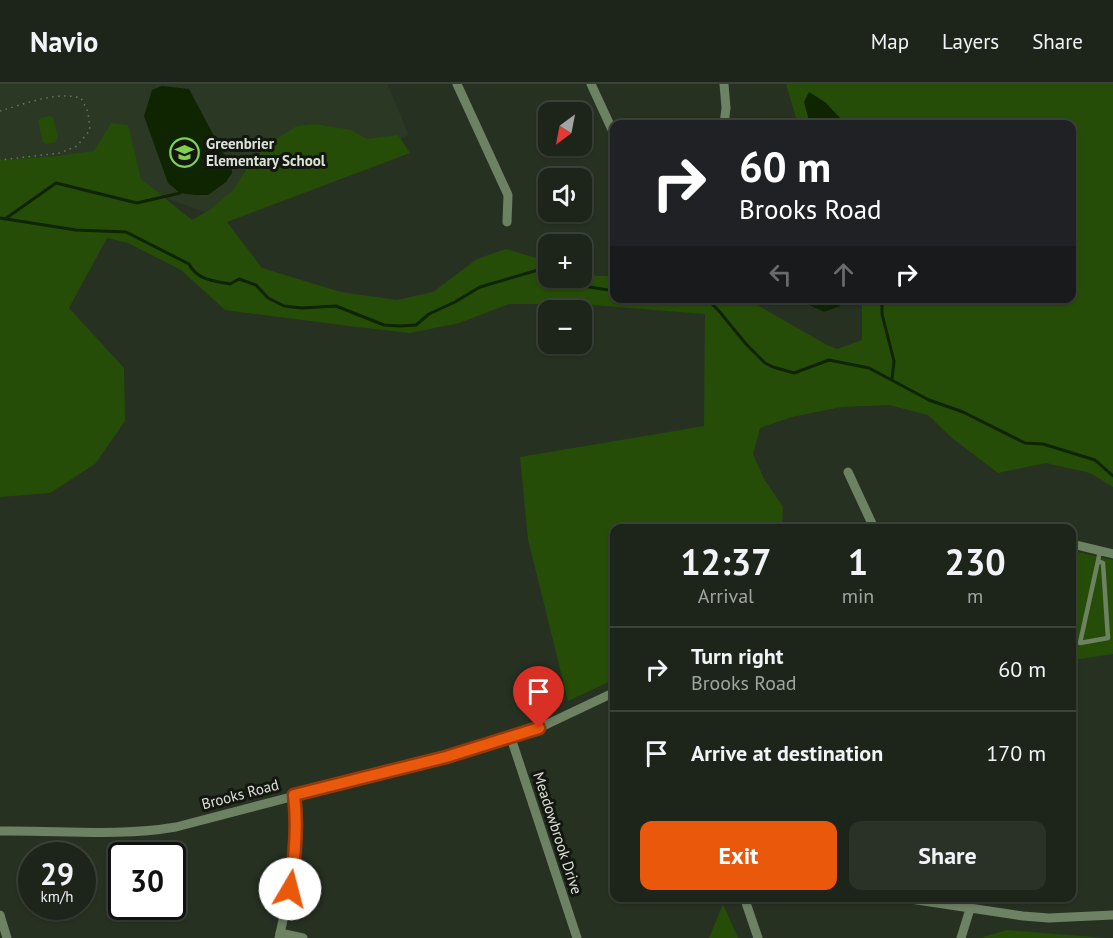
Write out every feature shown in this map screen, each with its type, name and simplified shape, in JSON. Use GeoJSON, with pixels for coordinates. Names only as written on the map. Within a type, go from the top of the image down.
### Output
{"type":"FeatureCollection","features":[{"type":"Feature","properties":{"kind":"street"},"geometry":{"type":"LineString","coordinates":[[457,84],[508,195],[507,222]]}},
{"type":"Feature","properties":{"kind":"street"},"geometry":{"type":"LineString","coordinates":[[591,84],[610,125]]}},
{"type":"Feature","properties":{"kind":"street"},"geometry":{"type":"LineString","coordinates":[[723,84],[726,108],[724,120]]}},
{"type":"Feature","properties":{"kind":"street"},"geometry":{"type":"LineString","coordinates":[[848,472],[872,524]]}},
{"type":"Feature","properties":{"kind":"street"},"geometry":{"type":"LineString","coordinates":[[1076,546],[1099,556],[1113,554]]}},
{"type":"Feature","properties":{"kind":"street","name":"Brooks Road"},"geometry":{"type":"LineString","coordinates":[[0,831],[121,833],[150,832],[177,827],[511,738],[572,714],[610,695]]}},
{"type":"Feature","properties":{"kind":"street","name":"Meadowbrook Drive"},"geometry":{"type":"LineString","coordinates":[[511,738],[577,938]]}},
{"type":"Feature","properties":{"kind":"street"},"geometry":{"type":"LineString","coordinates":[[294,795],[297,816],[294,867],[280,935],[303,938]]}},
{"type":"Feature","properties":{"kind":"street"},"geometry":{"type":"LineString","coordinates":[[746,902],[758,938]]}},
{"type":"Feature","properties":{"kind":"street"},"geometry":{"type":"LineString","coordinates":[[927,902],[1049,918],[1113,915]]}},
{"type":"Feature","properties":{"kind":"street"},"geometry":{"type":"LineString","coordinates":[[961,938],[970,909]]}},
{"type":"Feature","properties":{"kind":"street"},"geometry":{"type":"LineString","coordinates":[[0,915],[7,938]]}},
{"type":"Feature","properties":{"kind":"lane"},"geometry":{"type":"LineString","coordinates":[[1099,556],[1103,563],[1108,639],[1080,643],[1091,592],[1099,556]]}},
{"type":"Feature","properties":{"kind":"path"},"geometry":{"type":"LineString","coordinates":[[0,111],[48,98],[72,96],[81,98],[88,112],[90,130],[77,146],[60,153],[0,160]]}},
{"type":"Feature","properties":{"kind":"shaded area","name":"Greenbrier Elementary School"},"geometry":{"type":"Polygon","coordinates":[[[0,84],[387,84],[409,135],[219,217],[85,169],[0,170],[0,84]]]}},
{"type":"Feature","properties":{"kind":"shaded area"},"geometry":{"type":"Polygon","coordinates":[[[162,86],[189,89],[222,151],[231,163],[232,173],[226,182],[208,195],[180,193],[168,183],[144,116],[152,90],[162,86]]]}},
{"type":"Feature","properties":{"kind":"shaded area"},"geometry":{"type":"Polygon","coordinates":[[[809,92],[825,102],[842,120],[809,120],[804,102],[809,92]]]}},
{"type":"Feature","properties":{"kind":"shaded area"},"geometry":{"type":"Polygon","coordinates":[[[805,303],[841,303],[840,306],[824,312],[805,303]]]}},
{"type":"Feature","properties":{"kind":"green space"},"geometry":{"type":"Polygon","coordinates":[[[786,84],[1113,84],[1113,487],[1090,473],[1046,463],[998,473],[952,438],[928,415],[889,405],[841,407],[792,417],[760,428],[753,454],[764,479],[783,507],[782,524],[610,524],[610,681],[568,701],[528,539],[520,457],[704,426],[705,314],[592,305],[592,300],[538,300],[538,304],[509,304],[459,323],[410,333],[349,326],[225,310],[181,270],[128,243],[107,238],[69,308],[124,368],[125,421],[95,464],[50,493],[0,497],[0,160],[94,151],[111,123],[128,125],[141,179],[192,220],[211,209],[234,189],[254,158],[274,140],[297,126],[315,124],[351,130],[367,139],[398,135],[410,153],[227,222],[262,268],[341,292],[397,300],[433,292],[477,259],[506,249],[538,259],[538,288],[592,288],[592,275],[610,276],[610,303],[754,303],[837,349],[862,340],[862,303],[1076,303],[1076,120],[797,120],[786,84]]]}},
{"type":"Feature","properties":{"kind":"green space"},"geometry":{"type":"Polygon","coordinates":[[[50,116],[53,118],[58,137],[55,142],[46,144],[43,142],[38,121],[50,116]]]}},
{"type":"Feature","properties":{"kind":"green space"},"geometry":{"type":"Polygon","coordinates":[[[1076,552],[1113,560],[1113,654],[1076,660],[1076,552]]]}},
{"type":"Feature","properties":{"kind":"green space"},"geometry":{"type":"Polygon","coordinates":[[[723,904],[738,938],[709,938],[723,904]]]}},
{"type":"Feature","properties":{"kind":"green space"},"geometry":{"type":"Polygon","coordinates":[[[1007,930],[1106,938],[980,938],[1007,930]]]}},
{"type":"Feature","properties":{"kind":"waterway"},"geometry":{"type":"LineString","coordinates":[[5,219],[56,183],[137,203],[180,193]]}},
{"type":"Feature","properties":{"kind":"waterway"},"geometry":{"type":"LineString","coordinates":[[0,218],[76,230],[126,232],[189,264],[201,277],[206,279],[230,284],[239,279],[256,285],[268,298],[284,306],[302,308],[336,306],[384,325],[416,325],[429,314],[480,287],[538,270]]}},
{"type":"Feature","properties":{"kind":"waterway"},"geometry":{"type":"LineString","coordinates":[[592,287],[610,290]]}},
{"type":"Feature","properties":{"kind":"waterway"},"geometry":{"type":"LineString","coordinates":[[711,303],[746,344],[765,363],[773,367],[794,373],[829,360],[869,368],[929,400],[963,412],[1025,443],[1043,444],[1095,460],[1113,476]]}},
{"type":"Feature","properties":{"kind":"waterway"},"geometry":{"type":"LineString","coordinates":[[882,303],[882,314],[894,361],[892,379]]}},
{"type":"Feature","properties":{"kind":"place","name":"Greenbrier Elementary School"},"geometry":{"type":"Point","coordinates":[185,152]}},
{"type":"Feature","properties":{"kind":"route"},"geometry":{"type":"LineString","coordinates":[[290,889],[294,867],[297,816],[294,795],[446,757],[539,728]]}}]}
